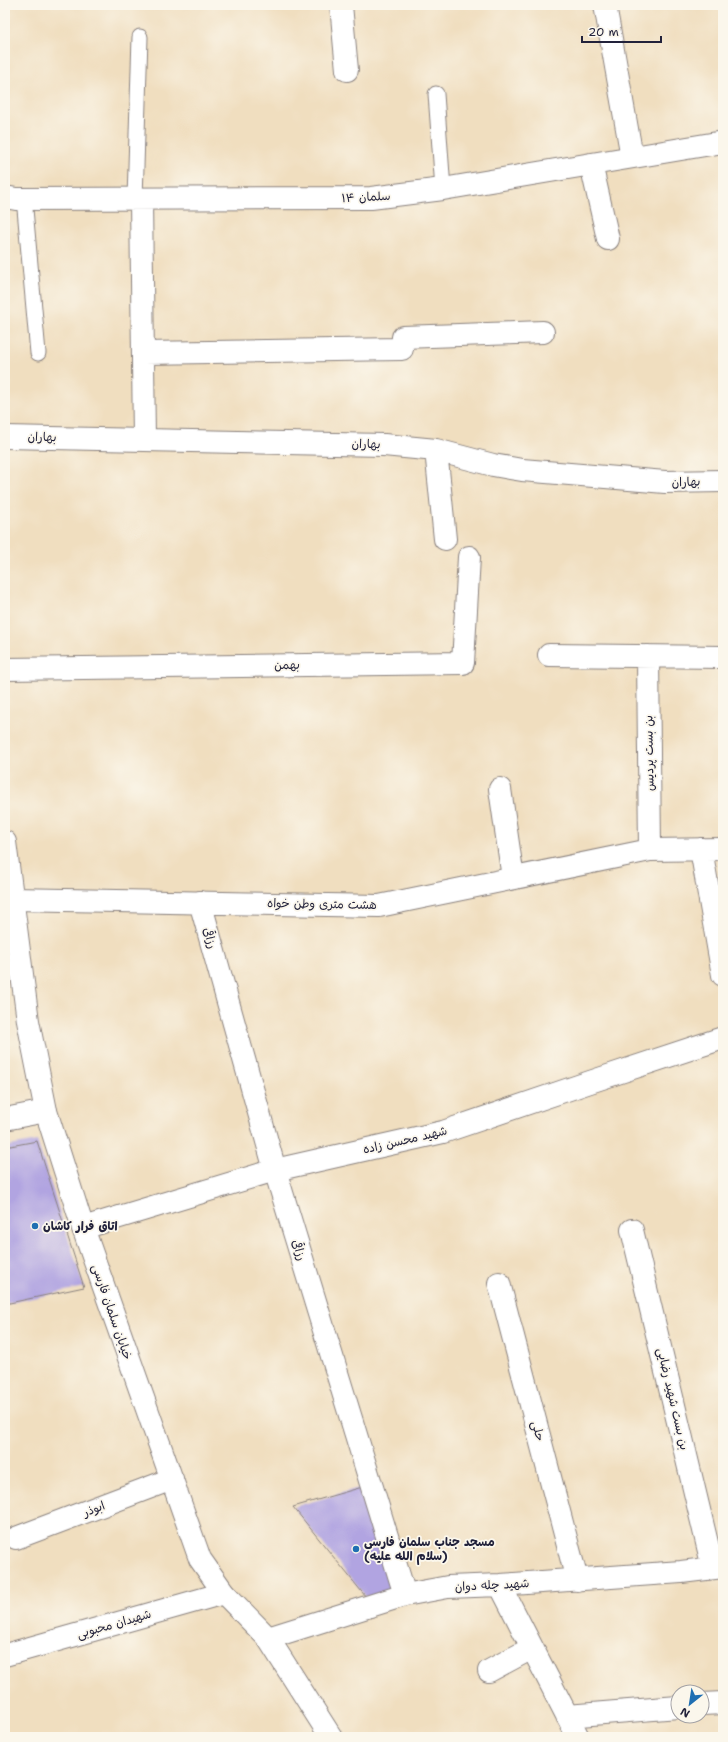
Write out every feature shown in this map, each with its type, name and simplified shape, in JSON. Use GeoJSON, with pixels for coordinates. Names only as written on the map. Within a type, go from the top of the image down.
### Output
{"type":"FeatureCollection","features":[{"type":"Feature","properties":{"kind":"street"},"geometry":{"type":"LineString","coordinates":[[341,5],[346,70]]}},
{"type":"Feature","properties":{"kind":"street"},"geometry":{"type":"LineString","coordinates":[[605,5],[632,157]]}},
{"type":"Feature","properties":{"kind":"street","name":"سلمان ۱۴"},"geometry":{"type":"LineString","coordinates":[[14,198],[372,198],[443,189],[723,142]]}},
{"type":"Feature","properties":{"kind":"street"},"geometry":{"type":"LineString","coordinates":[[591,164],[608,239]]}},
{"type":"Feature","properties":{"kind":"street"},"geometry":{"type":"LineString","coordinates":[[138,199],[144,439]]}},
{"type":"Feature","properties":{"kind":"street"},"geometry":{"type":"LineString","coordinates":[[143,352],[402,349],[403,337],[543,332]]}},
{"type":"Feature","properties":{"kind":"street","name":"بهاران"},"geometry":{"type":"LineString","coordinates":[[5,436],[384,445],[436,450],[522,470],[665,482],[723,481]]}},
{"type":"Feature","properties":{"kind":"street"},"geometry":{"type":"LineString","coordinates":[[436,450],[445,539]]}},
{"type":"Feature","properties":{"kind":"street","name":"بهمن"},"geometry":{"type":"LineString","coordinates":[[5,669],[463,663],[469,557]]}},
{"type":"Feature","properties":{"kind":"street"},"geometry":{"type":"LineString","coordinates":[[549,655],[723,657]]}},
{"type":"Feature","properties":{"kind":"street","name":"بن بست پردیس"},"geometry":{"type":"LineString","coordinates":[[648,656],[650,850]]}},
{"type":"Feature","properties":{"kind":"street"},"geometry":{"type":"LineString","coordinates":[[500,789],[513,878]]}},
{"type":"Feature","properties":{"kind":"street","name":"خیابان سلمان فارسی"},"geometry":{"type":"LineString","coordinates":[[5,842],[28,1021],[46,1111],[83,1228],[200,1559],[224,1593],[268,1638],[330,1737]]}},
{"type":"Feature","properties":{"kind":"street"},"geometry":{"type":"LineString","coordinates":[[701,849],[723,975]]}},
{"type":"Feature","properties":{"kind":"street","name":"هشت متری وطن خواه"},"geometry":{"type":"LineString","coordinates":[[12,898],[379,906],[650,850],[723,850]]}},
{"type":"Feature","properties":{"kind":"street","name":"رزاقی"},"geometry":{"type":"LineString","coordinates":[[200,902],[275,1170],[405,1595]]}},
{"type":"Feature","properties":{"kind":"street","name":"شهید محسن زاده"},"geometry":{"type":"LineString","coordinates":[[83,1228],[275,1170],[443,1132],[723,1038]]}},
{"type":"Feature","properties":{"kind":"street"},"geometry":{"type":"LineString","coordinates":[[5,1119],[46,1111]]}},
{"type":"Feature","properties":{"kind":"street","name":"بن بست شهید رضایی"},"geometry":{"type":"LineString","coordinates":[[632,1230],[718,1568]]}},
{"type":"Feature","properties":{"kind":"street","name":"حلی"},"geometry":{"type":"LineString","coordinates":[[499,1283],[577,1580]]}},
{"type":"Feature","properties":{"kind":"street","name":"ابوذر"},"geometry":{"type":"LineString","coordinates":[[16,1538],[172,1479]]}},
{"type":"Feature","properties":{"kind":"street","name":"شهید چله دوان"},"geometry":{"type":"LineString","coordinates":[[268,1638],[405,1595],[448,1587],[500,1586],[718,1568]]}},
{"type":"Feature","properties":{"kind":"street"},"geometry":{"type":"LineString","coordinates":[[500,1586],[578,1737]]}},
{"type":"Feature","properties":{"kind":"street","name":"شهیدان محبوبی"},"geometry":{"type":"LineString","coordinates":[[5,1655],[224,1593]]}},
{"type":"Feature","properties":{"kind":"street"},"geometry":{"type":"LineString","coordinates":[[489,1671],[532,1648]]}},
{"type":"Feature","properties":{"kind":"street"},"geometry":{"type":"LineString","coordinates":[[710,1704],[723,1703]]}},
{"type":"Feature","properties":{"kind":"street"},"geometry":{"type":"LineString","coordinates":[[567,1716],[670,1708]]}},
{"type":"Feature","properties":{"kind":"lane"},"geometry":{"type":"LineString","coordinates":[[138,199],[140,38]]}},
{"type":"Feature","properties":{"kind":"lane"},"geometry":{"type":"LineString","coordinates":[[436,94],[443,189]]}},
{"type":"Feature","properties":{"kind":"lane"},"geometry":{"type":"LineString","coordinates":[[14,198],[38,353]]}},
{"type":"Feature","properties":{"kind":"building","name":"اتاق فرار کاشان"},"geometry":{"type":"Polygon","coordinates":[[[37,1141],[84,1287],[5,1304],[5,1147],[37,1141]]]}},
{"type":"Feature","properties":{"kind":"building","name":"مسجد جناب سلمان فارسی (سلام الله علیه)"},"geometry":{"type":"Polygon","coordinates":[[[366,1486],[398,1591],[366,1597],[293,1507],[366,1486]]]}},
{"type":"Feature","properties":{"kind":"place","name":"اتاق فرار کاشان"},"geometry":{"type":"Point","coordinates":[35,1226]}},
{"type":"Feature","properties":{"kind":"place","name":"مسجد جناب سلمان فارسی (سلام الله علیه)"},"geometry":{"type":"Point","coordinates":[356,1549]}}]}
